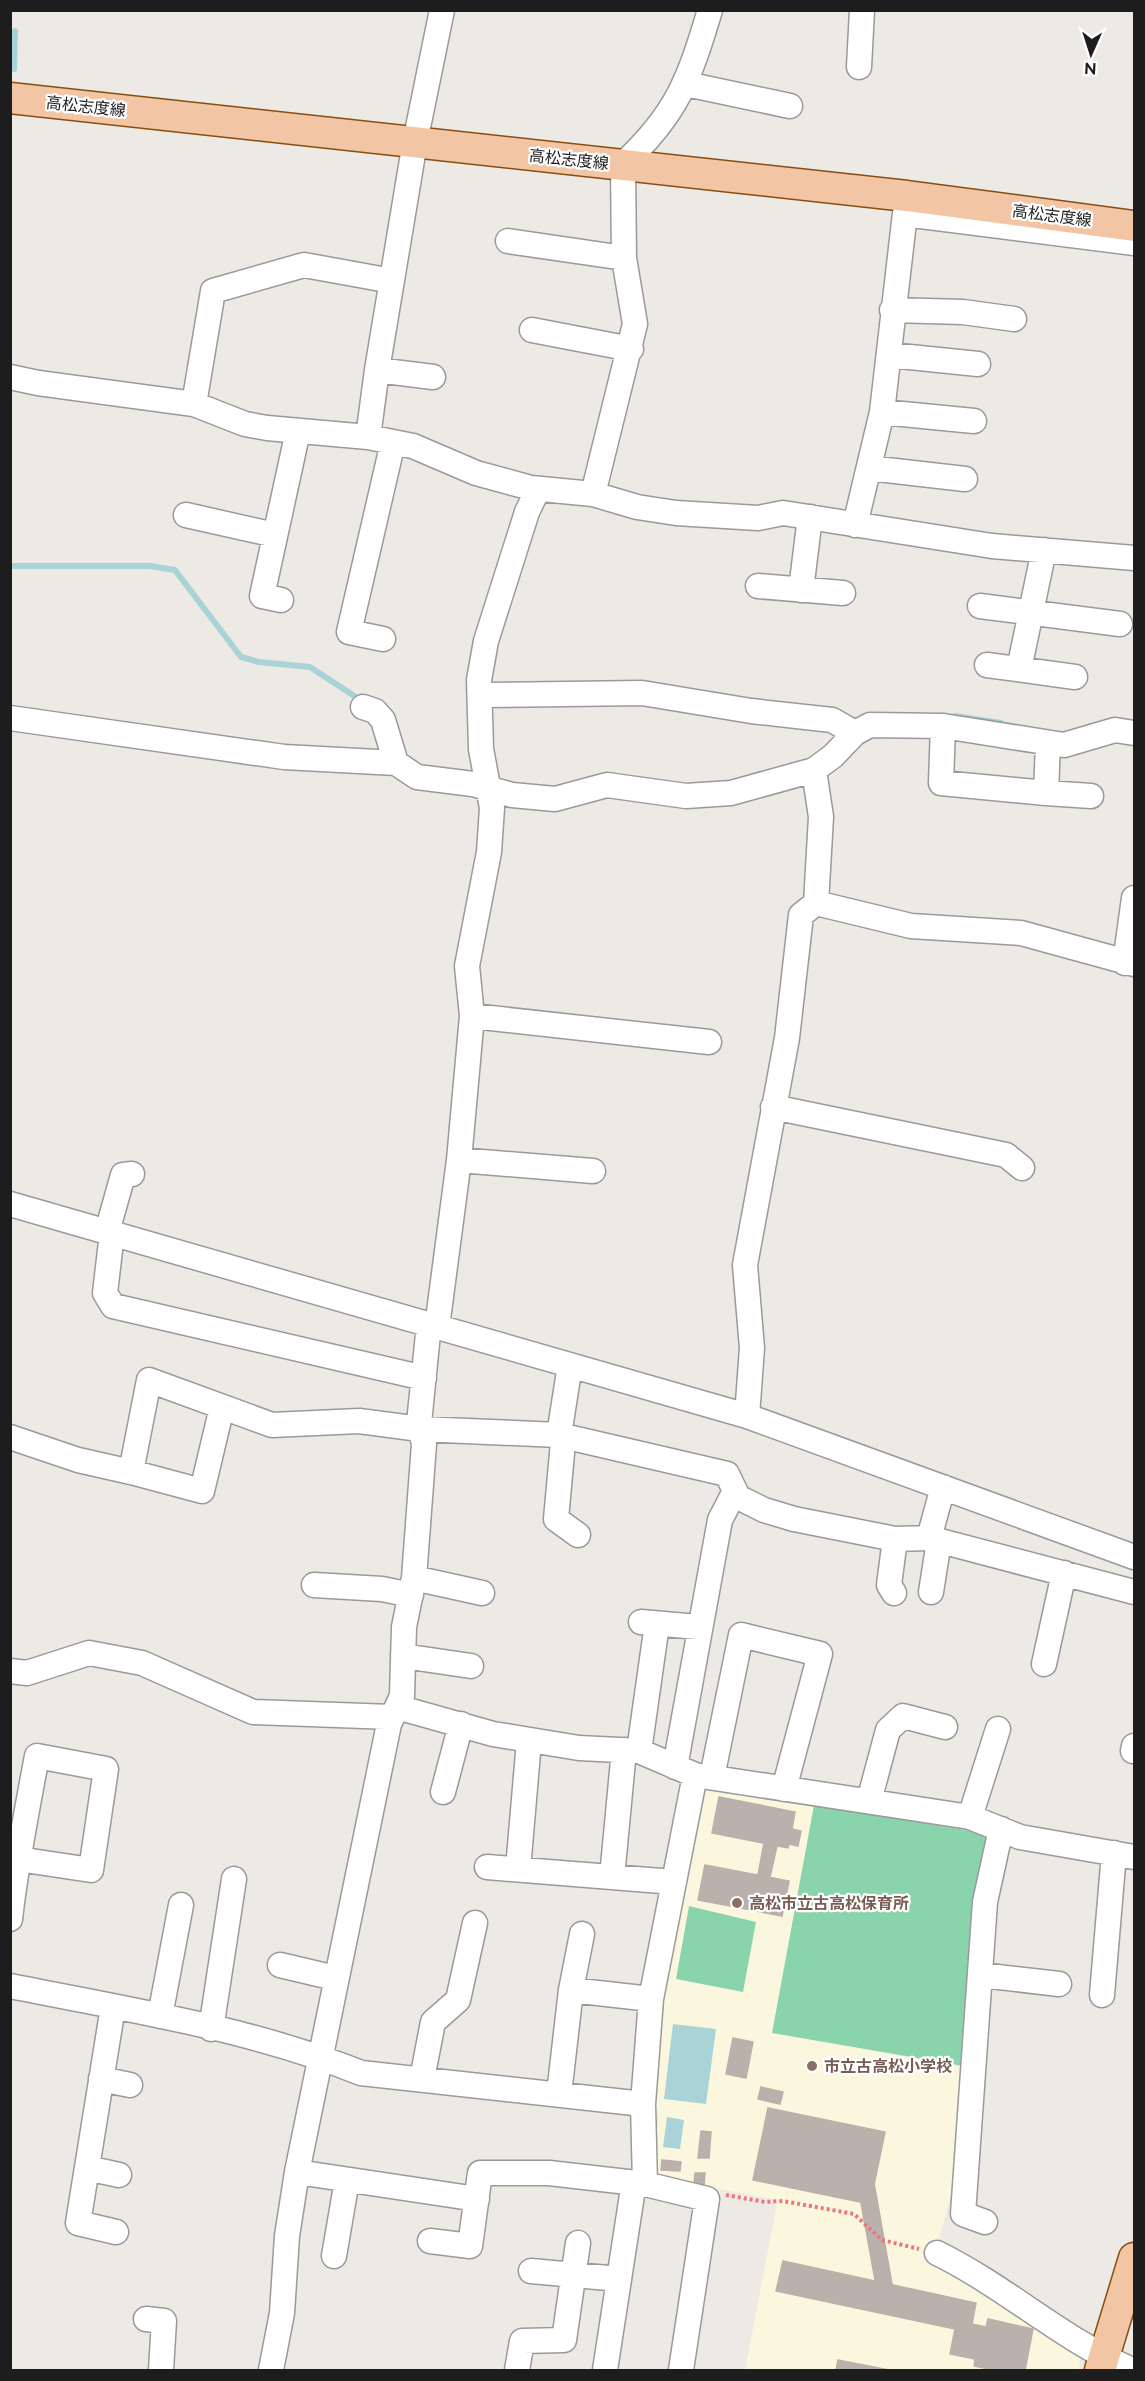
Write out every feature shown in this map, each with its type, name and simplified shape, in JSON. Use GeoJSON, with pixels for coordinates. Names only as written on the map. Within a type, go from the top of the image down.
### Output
{"type":"FeatureCollection","features":[{"type":"Feature","properties":{"kind":"main road","name":"高松志度線"},"geometry":{"type":"LineString","coordinates":[[10,98],[623,164],[906,205],[1133,229]]}},
{"type":"Feature","properties":{"kind":"main road"},"geometry":{"type":"LineString","coordinates":[[1102,2364],[1134,2258]]}},
{"type":"Feature","properties":{"kind":"street"},"geometry":{"type":"LineString","coordinates":[[368,437],[392,281],[441,10]]}},
{"type":"Feature","properties":{"kind":"street"},"geometry":{"type":"LineString","coordinates":[[593,494],[631,349],[635,324],[624,258],[623,164],[641,147],[675,105],[686,84],[710,10]]}},
{"type":"Feature","properties":{"kind":"street"},"geometry":{"type":"LineString","coordinates":[[860,67],[862,10]]}},
{"type":"Feature","properties":{"kind":"street"},"geometry":{"type":"LineString","coordinates":[[686,84],[790,106]]}},
{"type":"Feature","properties":{"kind":"street"},"geometry":{"type":"LineString","coordinates":[[855,525],[882,412],[890,355],[892,310],[906,205]]}},
{"type":"Feature","properties":{"kind":"street"},"geometry":{"type":"LineString","coordinates":[[508,241],[624,258]]}},
{"type":"Feature","properties":{"kind":"street"},"geometry":{"type":"LineString","coordinates":[[194,404],[213,291],[304,265],[392,281]]}},
{"type":"Feature","properties":{"kind":"street"},"geometry":{"type":"LineString","coordinates":[[892,310],[963,312],[1014,318]]}},
{"type":"Feature","properties":{"kind":"street"},"geometry":{"type":"LineString","coordinates":[[532,330],[631,349]]}},
{"type":"Feature","properties":{"kind":"street"},"geometry":{"type":"LineString","coordinates":[[890,355],[978,364]]}},
{"type":"Feature","properties":{"kind":"street"},"geometry":{"type":"LineString","coordinates":[[377,370],[433,377]]}},
{"type":"Feature","properties":{"kind":"street"},"geometry":{"type":"LineString","coordinates":[[10,377],[38,383],[194,404],[245,424],[368,437],[413,446],[476,473],[538,489],[593,494],[637,507],[676,513],[758,518],[783,513],[992,546],[1134,558]]}},
{"type":"Feature","properties":{"kind":"street"},"geometry":{"type":"LineString","coordinates":[[882,412],[974,421]]}},
{"type":"Feature","properties":{"kind":"street"},"geometry":{"type":"LineString","coordinates":[[281,600],[262,596],[298,431]]}},
{"type":"Feature","properties":{"kind":"street"},"geometry":{"type":"LineString","coordinates":[[383,639],[349,632],[393,442]]}},
{"type":"Feature","properties":{"kind":"street"},"geometry":{"type":"LineString","coordinates":[[869,468],[965,479]]}},
{"type":"Feature","properties":{"kind":"street"},"geometry":{"type":"LineString","coordinates":[[271,2370],[282,2313],[287,2236],[319,2056],[395,1712],[402,1696],[404,1627],[413,1586],[424,1444],[420,1429],[424,1378],[459,1160],[472,1016],[467,966],[489,852],[492,808],[487,782],[479,680],[486,641],[527,512],[538,489]]}},
{"type":"Feature","properties":{"kind":"street"},"geometry":{"type":"LineString","coordinates":[[186,515],[275,535]]}},
{"type":"Feature","properties":{"kind":"street"},"geometry":{"type":"LineString","coordinates":[[801,590],[810,517]]}},
{"type":"Feature","properties":{"kind":"street"},"geometry":{"type":"LineString","coordinates":[[1019,669],[1044,550]]}},
{"type":"Feature","properties":{"kind":"street"},"geometry":{"type":"LineString","coordinates":[[758,586],[843,593]]}},
{"type":"Feature","properties":{"kind":"street"},"geometry":{"type":"LineString","coordinates":[[980,606],[1120,624]]}},
{"type":"Feature","properties":{"kind":"street"},"geometry":{"type":"LineString","coordinates":[[987,665],[1075,677]]}},
{"type":"Feature","properties":{"kind":"street"},"geometry":{"type":"LineString","coordinates":[[480,695],[642,693],[751,711],[832,720],[855,733]]}},
{"type":"Feature","properties":{"kind":"street"},"geometry":{"type":"LineString","coordinates":[[363,707],[375,711],[383,720],[396,763]]}},
{"type":"Feature","properties":{"kind":"street"},"geometry":{"type":"LineString","coordinates":[[10,718],[284,757],[396,763],[417,777],[473,784],[487,782],[555,799],[608,785],[686,796],[714,796],[814,770],[833,756],[855,733],[870,726],[943,726],[1064,745],[1115,730],[1134,733]]}},
{"type":"Feature","properties":{"kind":"street"},"geometry":{"type":"LineString","coordinates":[[943,726],[941,783],[1091,796]]}},
{"type":"Feature","properties":{"kind":"street"},"geometry":{"type":"LineString","coordinates":[[1046,793],[1048,743]]}},
{"type":"Feature","properties":{"kind":"street"},"geometry":{"type":"LineString","coordinates":[[747,1416],[752,1348],[745,1265],[787,1038],[801,915],[816,903],[821,817],[814,770]]}},
{"type":"Feature","properties":{"kind":"street"},"geometry":{"type":"LineString","coordinates":[[816,903],[911,926],[1021,933],[1130,964],[1134,898]]}},
{"type":"Feature","properties":{"kind":"street"},"geometry":{"type":"LineString","coordinates":[[472,1016],[709,1042]]}},
{"type":"Feature","properties":{"kind":"street"},"geometry":{"type":"LineString","coordinates":[[773,1107],[1006,1155],[1022,1168]]}},
{"type":"Feature","properties":{"kind":"street"},"geometry":{"type":"LineString","coordinates":[[459,1160],[593,1171]]}},
{"type":"Feature","properties":{"kind":"street"},"geometry":{"type":"LineString","coordinates":[[132,1174],[123,1175],[109,1232],[105,1293],[113,1306],[424,1378]]}},
{"type":"Feature","properties":{"kind":"street"},"geometry":{"type":"LineString","coordinates":[[10,1204],[747,1416],[1134,1557]]}},
{"type":"Feature","properties":{"kind":"street"},"geometry":{"type":"LineString","coordinates":[[570,1365],[559,1435],[563,1442],[556,1518],[578,1535]]}},
{"type":"Feature","properties":{"kind":"street"},"geometry":{"type":"LineString","coordinates":[[131,1472],[149,1380],[272,1425],[359,1421],[420,1429],[559,1435],[727,1474],[738,1497],[764,1510],[794,1519],[895,1539],[934,1539],[1134,1592]]}},
{"type":"Feature","properties":{"kind":"street"},"geometry":{"type":"LineString","coordinates":[[10,1437],[78,1460],[202,1491],[222,1407]]}},
{"type":"Feature","properties":{"kind":"street"},"geometry":{"type":"LineString","coordinates":[[931,1592],[934,1539],[943,1487]]}},
{"type":"Feature","properties":{"kind":"street"},"geometry":{"type":"LineString","coordinates":[[694,1773],[698,1627],[720,1520],[735,1491]]}},
{"type":"Feature","properties":{"kind":"street"},"geometry":{"type":"LineString","coordinates":[[894,1593],[889,1585],[895,1539]]}},
{"type":"Feature","properties":{"kind":"street"},"geometry":{"type":"LineString","coordinates":[[1044,1664],[1064,1573]]}},
{"type":"Feature","properties":{"kind":"street"},"geometry":{"type":"LineString","coordinates":[[314,1585],[382,1589],[413,1586],[482,1593]]}},
{"type":"Feature","properties":{"kind":"street"},"geometry":{"type":"LineString","coordinates":[[612,1877],[631,1751],[648,1689],[648,1623],[698,1627]]}},
{"type":"Feature","properties":{"kind":"street"},"geometry":{"type":"LineString","coordinates":[[605,2370],[619,2279],[639,2183],[651,1999],[694,1773],[741,1635],[820,1654],[784,1789]]}},
{"type":"Feature","properties":{"kind":"street"},"geometry":{"type":"LineString","coordinates":[[10,1671],[27,1673],[89,1653],[142,1663],[253,1712],[395,1712],[461,1724],[529,1741],[631,1751],[694,1773],[970,1817],[1020,1837],[1124,1855],[1102,1995]]}},
{"type":"Feature","properties":{"kind":"street"},"geometry":{"type":"LineString","coordinates":[[403,1656],[471,1666]]}},
{"type":"Feature","properties":{"kind":"street"},"geometry":{"type":"LineString","coordinates":[[869,1801],[888,1730],[903,1716],[945,1727]]}},
{"type":"Feature","properties":{"kind":"street"},"geometry":{"type":"LineString","coordinates":[[443,1792],[461,1724]]}},
{"type":"Feature","properties":{"kind":"street"},"geometry":{"type":"LineString","coordinates":[[970,1817],[998,1729]]}},
{"type":"Feature","properties":{"kind":"street"},"geometry":{"type":"LineString","coordinates":[[519,1869],[529,1741]]}},
{"type":"Feature","properties":{"kind":"street"},"geometry":{"type":"LineString","coordinates":[[10,1919],[18,1859],[37,1756],[106,1769],[91,1870],[18,1859]]}},
{"type":"Feature","properties":{"kind":"street"},"geometry":{"type":"LineString","coordinates":[[985,2222],[963,2214],[985,1902],[1001,1829]]}},
{"type":"Feature","properties":{"kind":"street"},"geometry":{"type":"LineString","coordinates":[[487,1866],[674,1882]]}},
{"type":"Feature","properties":{"kind":"street"},"geometry":{"type":"LineString","coordinates":[[211,2029],[234,1879]]}},
{"type":"Feature","properties":{"kind":"street"},"geometry":{"type":"LineString","coordinates":[[160,2016],[181,1905]]}},
{"type":"Feature","properties":{"kind":"street"},"geometry":{"type":"LineString","coordinates":[[422,2079],[433,2022],[458,2000],[475,1923]]}},
{"type":"Feature","properties":{"kind":"street"},"geometry":{"type":"LineString","coordinates":[[559,2094],[571,1990],[582,1934]]}},
{"type":"Feature","properties":{"kind":"street"},"geometry":{"type":"LineString","coordinates":[[280,1965],[335,1978]]}},
{"type":"Feature","properties":{"kind":"street"},"geometry":{"type":"LineString","coordinates":[[981,1975],[1059,1984]]}},
{"type":"Feature","properties":{"kind":"street"},"geometry":{"type":"LineString","coordinates":[[11,1986],[160,2016],[319,2056],[361,2073],[643,2104]]}},
{"type":"Feature","properties":{"kind":"street"},"geometry":{"type":"LineString","coordinates":[[571,1990],[651,1999]]}},
{"type":"Feature","properties":{"kind":"street"},"geometry":{"type":"LineString","coordinates":[[113,2007],[78,2223],[116,2232]]}},
{"type":"Feature","properties":{"kind":"street"},"geometry":{"type":"LineString","coordinates":[[101,2079],[129,2085]]}},
{"type":"Feature","properties":{"kind":"street"},"geometry":{"type":"LineString","coordinates":[[87,2168],[119,2175]]}},
{"type":"Feature","properties":{"kind":"street"},"geometry":{"type":"LineString","coordinates":[[297,2172],[477,2199]]}},
{"type":"Feature","properties":{"kind":"street"},"geometry":{"type":"LineString","coordinates":[[430,2241],[470,2246],[480,2173],[549,2173],[639,2183],[707,2199],[681,2370]]}},
{"type":"Feature","properties":{"kind":"street"},"geometry":{"type":"LineString","coordinates":[[334,2256],[347,2180]]}},
{"type":"Feature","properties":{"kind":"street"},"geometry":{"type":"LineString","coordinates":[[517,2370],[522,2341],[564,2340],[578,2243]]}},
{"type":"Feature","properties":{"kind":"street"},"geometry":{"type":"LineString","coordinates":[[937,2253],[974,2271],[1102,2364],[1132,2370]]}},
{"type":"Feature","properties":{"kind":"street"},"geometry":{"type":"LineString","coordinates":[[531,2271],[619,2279]]}},
{"type":"Feature","properties":{"kind":"street"},"geometry":{"type":"LineString","coordinates":[[146,2319],[164,2320],[161,2370]]}},
{"type":"Feature","properties":{"kind":"path"},"geometry":{"type":"LineString","coordinates":[[707,2199],[713,2193],[765,2202],[783,2201],[854,2214],[882,2240],[937,2253]]}},
{"type":"Feature","properties":{"kind":"shaded area","name":"市立古高松小学校"},"geometry":{"type":"Polygon","coordinates":[[[707,1783],[994,1830],[961,2160],[933,2260],[1081,2349],[1079,2370],[745,2370],[776,2209],[774,2199],[713,2188],[703,2191],[659,2177],[651,2169],[659,2116],[652,2109],[661,2007],[707,1783]]]}},
{"type":"Feature","properties":{"kind":"green space"},"geometry":{"type":"Polygon","coordinates":[[[814,1805],[990,1834],[963,2066],[772,2033],[814,1805]]]}},
{"type":"Feature","properties":{"kind":"green space"},"geometry":{"type":"Polygon","coordinates":[[[689,1906],[756,1922],[743,1992],[676,1979],[689,1906]]]}},
{"type":"Feature","properties":{"kind":"water"},"geometry":{"type":"Polygon","coordinates":[[[673,2024],[716,2029],[706,2104],[664,2099],[673,2024]]]}},
{"type":"Feature","properties":{"kind":"water"},"geometry":{"type":"Polygon","coordinates":[[[667,2117],[684,2120],[680,2149],[663,2147],[667,2117]]]}},
{"type":"Feature","properties":{"kind":"building"},"geometry":{"type":"Polygon","coordinates":[[[719,1797],[795,1812],[792,1829],[801,1831],[798,1846],[789,1844],[788,1848],[712,1833],[719,1797]]]}},
{"type":"Feature","properties":{"kind":"building"},"geometry":{"type":"Polygon","coordinates":[[[764,1843],[777,1846],[770,1877],[758,1875],[764,1843]]]}},
{"type":"Feature","properties":{"kind":"building"},"geometry":{"type":"Polygon","coordinates":[[[705,1865],[789,1881],[782,1916],[698,1900],[705,1865]]]}},
{"type":"Feature","properties":{"kind":"building"},"geometry":{"type":"Polygon","coordinates":[[[733,2038],[753,2042],[746,2078],[726,2074],[733,2038]]]}},
{"type":"Feature","properties":{"kind":"building"},"geometry":{"type":"Polygon","coordinates":[[[761,2087],[783,2092],[780,2104],[758,2099],[761,2087]]]}},
{"type":"Feature","properties":{"kind":"building"},"geometry":{"type":"Polygon","coordinates":[[[768,2108],[885,2132],[870,2204],[753,2180],[768,2108]]]}},
{"type":"Feature","properties":{"kind":"building"},"geometry":{"type":"Polygon","coordinates":[[[701,2131],[711,2132],[709,2158],[698,2158],[701,2131]]]}},
{"type":"Feature","properties":{"kind":"building"},"geometry":{"type":"Polygon","coordinates":[[[662,2160],[681,2162],[680,2171],[661,2170],[662,2160]]]}},
{"type":"Feature","properties":{"kind":"building"},"geometry":{"type":"Polygon","coordinates":[[[695,2173],[705,2173],[704,2186],[694,2185],[695,2173]]]}},
{"type":"Feature","properties":{"kind":"building"},"geometry":{"type":"Polygon","coordinates":[[[874,2183],[892,2284],[875,2280],[861,2203],[870,2204],[874,2183]]]}},
{"type":"Feature","properties":{"kind":"building"},"geometry":{"type":"Polygon","coordinates":[[[783,2261],[976,2303],[972,2324],[986,2327],[988,2319],[1033,2329],[1025,2370],[995,2370],[974,2366],[975,2359],[950,2354],[955,2329],[776,2291],[783,2261]]]}},
{"type":"Feature","properties":{"kind":"building"},"geometry":{"type":"Polygon","coordinates":[[[838,2360],[889,2370],[836,2370],[838,2360]]]}},
{"type":"Feature","properties":{"kind":"waterway"},"geometry":{"type":"LineString","coordinates":[[14,69],[15,31]]}},
{"type":"Feature","properties":{"kind":"waterway"},"geometry":{"type":"LineString","coordinates":[[10,566],[150,566],[175,570],[241,657],[259,662],[310,667],[362,701]]}},
{"type":"Feature","properties":{"kind":"waterway"},"geometry":{"type":"LineString","coordinates":[[955,716],[1001,723]]}},
{"type":"Feature","properties":{"kind":"place","name":"高松市立古高松保育所"},"geometry":{"type":"Point","coordinates":[737,1903]}},
{"type":"Feature","properties":{"kind":"place","name":"市立古高松小学校"},"geometry":{"type":"Point","coordinates":[812,2066]}}]}
